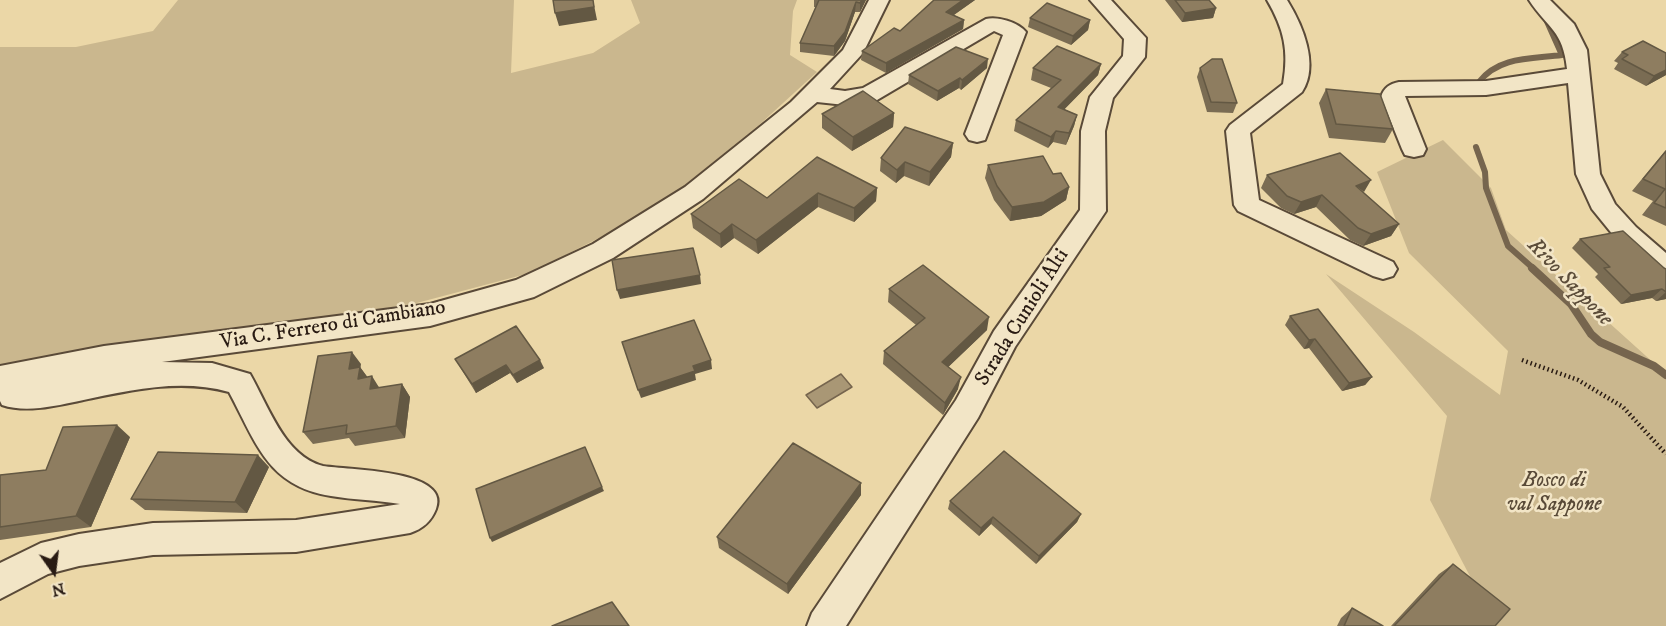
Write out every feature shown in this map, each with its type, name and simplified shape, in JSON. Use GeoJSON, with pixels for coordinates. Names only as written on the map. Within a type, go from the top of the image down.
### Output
{"type":"FeatureCollection","features":[{"type":"Feature","properties":{"kind":"street","name":"Via C. Ferrero di Cambiano"},"geometry":{"type":"LineString","coordinates":[[1,378],[104,358],[430,315],[524,289],[603,251],[694,193],[811,94],[852,53],[879,0]]}},
{"type":"Feature","properties":{"kind":"street","name":"Strada Cunioli Alti"},"geometry":{"type":"LineString","coordinates":[[825,626],[966,410],[1004,339],[1093,211],[1095,175],[1093,131],[1101,98],[1134,57],[1135,38],[1100,0]]}},
{"type":"Feature","properties":{"kind":"street"},"geometry":{"type":"LineString","coordinates":[[1277,0],[1297,36],[1299,61],[1294,87],[1238,131],[1247,205],[1383,269]]}},
{"type":"Feature","properties":{"kind":"street"},"geometry":{"type":"LineString","coordinates":[[1539,0],[1566,29],[1576,50],[1588,174],[1605,208],[1627,234],[1666,269]]}},
{"type":"Feature","properties":{"kind":"street"},"geometry":{"type":"LineString","coordinates":[[811,94],[845,98],[869,95],[993,23],[1015,32],[976,134]]}},
{"type":"Feature","properties":{"kind":"street"},"geometry":{"type":"LineString","coordinates":[[1414,149],[1393,97],[1394,92],[1399,89],[1486,88],[1579,74]]}},
{"type":"Feature","properties":{"kind":"street"},"geometry":{"type":"LineString","coordinates":[[0,582],[41,560],[79,550],[153,539],[296,536],[410,518],[421,506],[420,498],[407,490],[317,479],[300,471],[266,438],[239,383],[226,378],[178,374],[137,378],[32,396],[13,396],[1,378]]}},
{"type":"Feature","properties":{"kind":"path"},"geometry":{"type":"LineString","coordinates":[[1522,360],[1578,380],[1623,407],[1666,454]]}},
{"type":"Feature","properties":{"kind":"green space"},"geometry":{"type":"Polygon","coordinates":[[[178,0],[514,0],[511,73],[593,53],[640,23],[631,0],[797,0],[793,11],[790,55],[817,72],[759,125],[654,210],[530,273],[413,304],[21,363],[0,374],[0,47],[76,47],[153,31],[178,0]]]}},
{"type":"Feature","properties":{"kind":"green space","name":"Bosco di val Sappone"},"geometry":{"type":"Polygon","coordinates":[[[1443,140],[1491,188],[1506,230],[1666,374],[1666,626],[1496,626],[1430,500],[1447,416],[1326,274],[1414,332],[1500,395],[1508,351],[1409,253],[1377,172],[1443,140]]]}},
{"type":"Feature","properties":{"kind":"shaded area"},"geometry":{"type":"Polygon","coordinates":[[[841,374],[852,387],[817,408],[806,395],[841,374]]]}},
{"type":"Feature","properties":{"kind":"building"},"geometry":{"type":"Polygon","coordinates":[[[553,0],[593,0],[594,7],[555,13],[553,0]]]}},
{"type":"Feature","properties":{"kind":"building"},"geometry":{"type":"Polygon","coordinates":[[[819,0],[862,0],[860,3],[856,2],[845,32],[834,46],[800,43],[819,0]]]}},
{"type":"Feature","properties":{"kind":"building"},"geometry":{"type":"Polygon","coordinates":[[[934,0],[963,0],[946,12],[964,20],[886,63],[862,51],[894,28],[900,31],[934,0]]]}},
{"type":"Feature","properties":{"kind":"building"},"geometry":{"type":"Polygon","coordinates":[[[1175,0],[1209,0],[1216,8],[1185,13],[1175,0]]]}},
{"type":"Feature","properties":{"kind":"building"},"geometry":{"type":"Polygon","coordinates":[[[1047,3],[1090,20],[1073,36],[1030,18],[1047,3]]]}},
{"type":"Feature","properties":{"kind":"building"},"geometry":{"type":"Polygon","coordinates":[[[1643,41],[1666,53],[1666,70],[1654,76],[1622,59],[1628,55],[1622,52],[1643,41]]]}},
{"type":"Feature","properties":{"kind":"building"},"geometry":{"type":"Polygon","coordinates":[[[1057,46],[1101,64],[1058,107],[1077,115],[1069,133],[1056,131],[1051,137],[1016,120],[1061,80],[1033,68],[1057,46]]]}},
{"type":"Feature","properties":{"kind":"building"},"geometry":{"type":"Polygon","coordinates":[[[956,47],[988,59],[962,80],[960,78],[938,91],[909,75],[956,47]]]}},
{"type":"Feature","properties":{"kind":"building"},"geometry":{"type":"Polygon","coordinates":[[[1212,59],[1222,59],[1237,103],[1211,102],[1200,68],[1212,59]]]}},
{"type":"Feature","properties":{"kind":"building"},"geometry":{"type":"Polygon","coordinates":[[[1326,89],[1380,94],[1393,129],[1336,124],[1326,89]]]}},
{"type":"Feature","properties":{"kind":"building"},"geometry":{"type":"Polygon","coordinates":[[[863,91],[894,113],[853,137],[822,114],[863,91]]]}},
{"type":"Feature","properties":{"kind":"building"},"geometry":{"type":"Polygon","coordinates":[[[905,127],[953,143],[930,172],[905,162],[897,170],[881,158],[905,127]]]}},
{"type":"Feature","properties":{"kind":"building"},"geometry":{"type":"Polygon","coordinates":[[[1666,151],[1666,208],[1654,203],[1665,189],[1643,179],[1666,151]]]}},
{"type":"Feature","properties":{"kind":"building"},"geometry":{"type":"Polygon","coordinates":[[[1340,153],[1371,180],[1356,186],[1399,224],[1371,234],[1358,228],[1322,195],[1301,202],[1287,196],[1267,175],[1340,153]]]}},
{"type":"Feature","properties":{"kind":"building"},"geometry":{"type":"Polygon","coordinates":[[[1043,156],[1053,174],[1061,173],[1069,187],[1044,202],[1012,207],[997,186],[988,165],[1043,156]]]}},
{"type":"Feature","properties":{"kind":"building"},"geometry":{"type":"Polygon","coordinates":[[[817,157],[877,188],[854,208],[818,193],[756,240],[732,224],[720,234],[691,214],[739,179],[767,198],[817,157]]]}},
{"type":"Feature","properties":{"kind":"building"},"geometry":{"type":"Polygon","coordinates":[[[1623,231],[1666,269],[1666,292],[1662,289],[1631,295],[1604,268],[1610,267],[1580,239],[1623,231]]]}},
{"type":"Feature","properties":{"kind":"building"},"geometry":{"type":"Polygon","coordinates":[[[693,248],[700,275],[617,290],[612,260],[693,248]]]}},
{"type":"Feature","properties":{"kind":"building"},"geometry":{"type":"Polygon","coordinates":[[[923,265],[989,317],[942,362],[961,377],[945,403],[884,351],[925,318],[889,289],[923,265]]]}},
{"type":"Feature","properties":{"kind":"building"},"geometry":{"type":"Polygon","coordinates":[[[1318,309],[1372,377],[1349,383],[1315,339],[1309,340],[1290,316],[1318,309]]]}},
{"type":"Feature","properties":{"kind":"building"},"geometry":{"type":"Polygon","coordinates":[[[694,320],[711,360],[693,366],[695,371],[638,390],[622,342],[694,320]]]}},
{"type":"Feature","properties":{"kind":"building"},"geometry":{"type":"Polygon","coordinates":[[[516,326],[540,360],[513,375],[506,365],[472,384],[455,359],[516,326]]]}},
{"type":"Feature","properties":{"kind":"building"},"geometry":{"type":"Polygon","coordinates":[[[352,352],[349,369],[360,367],[358,379],[372,376],[370,389],[402,384],[396,426],[346,434],[347,425],[303,432],[318,356],[352,352]]]}},
{"type":"Feature","properties":{"kind":"building"},"geometry":{"type":"Polygon","coordinates":[[[117,425],[76,516],[0,527],[0,475],[46,470],[63,427],[117,425]]]}},
{"type":"Feature","properties":{"kind":"building"},"geometry":{"type":"Polygon","coordinates":[[[793,443],[861,483],[787,584],[717,537],[793,443]]]}},
{"type":"Feature","properties":{"kind":"building"},"geometry":{"type":"Polygon","coordinates":[[[585,447],[602,487],[490,538],[476,489],[585,447]]]}},
{"type":"Feature","properties":{"kind":"building"},"geometry":{"type":"Polygon","coordinates":[[[1004,451],[1081,514],[1039,556],[993,517],[981,528],[950,501],[1004,451]]]}},
{"type":"Feature","properties":{"kind":"building"},"geometry":{"type":"Polygon","coordinates":[[[158,452],[258,455],[235,502],[131,499],[158,452]]]}},
{"type":"Feature","properties":{"kind":"building"},"geometry":{"type":"Polygon","coordinates":[[[1453,564],[1510,609],[1495,626],[1394,626],[1453,564]]]}},
{"type":"Feature","properties":{"kind":"building"},"geometry":{"type":"Polygon","coordinates":[[[612,602],[629,626],[552,626],[612,602]]]}},
{"type":"Feature","properties":{"kind":"building"},"geometry":{"type":"Polygon","coordinates":[[[1352,608],[1383,626],[1344,626],[1352,608]]]}},
{"type":"Feature","properties":{"kind":"waterway","name":"Rivo Sappone"},"geometry":{"type":"LineString","coordinates":[[1479,82],[1496,67],[1506,63],[1528,58],[1562,55],[1545,17]]}},
{"type":"Feature","properties":{"kind":"waterway","name":"Rivo Sappone"},"geometry":{"type":"LineString","coordinates":[[1476,147],[1485,172],[1486,188],[1508,246],[1534,269]]}},
{"type":"Feature","properties":{"kind":"waterway","name":"Rivo Sappone"},"geometry":{"type":"LineString","coordinates":[[1532,268],[1571,304],[1591,334],[1600,342],[1654,366],[1666,375]]}}]}
